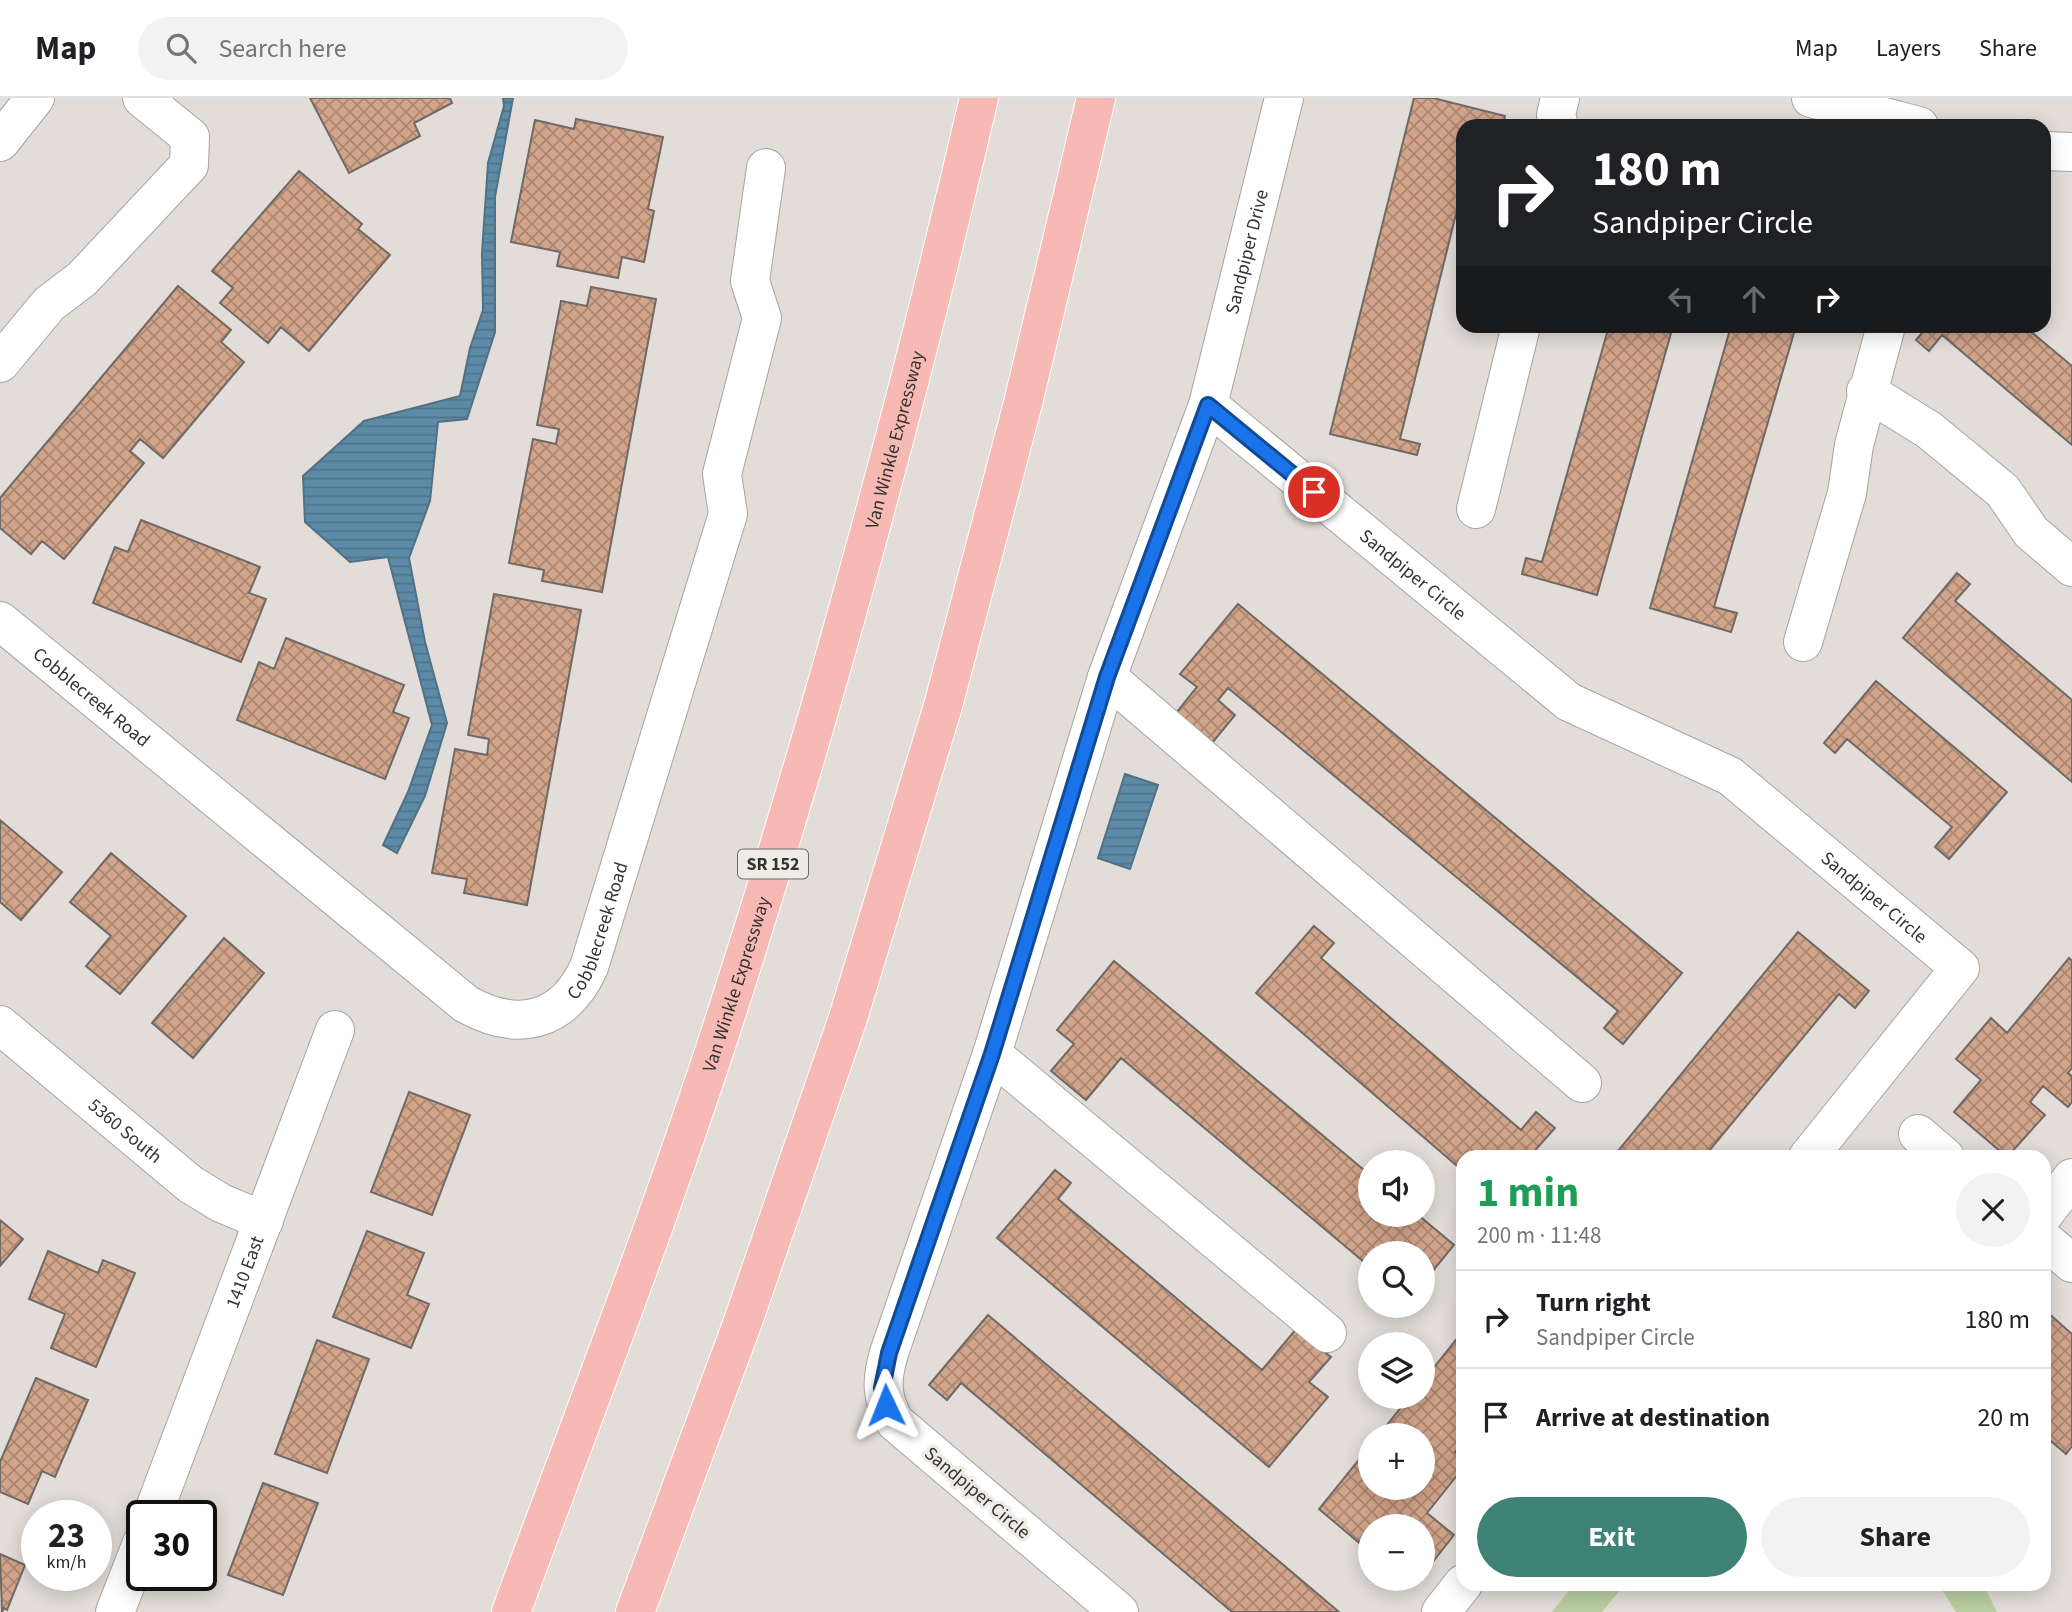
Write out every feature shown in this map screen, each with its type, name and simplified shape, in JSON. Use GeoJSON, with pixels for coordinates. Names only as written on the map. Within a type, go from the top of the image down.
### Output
{"type":"FeatureCollection","features":[{"type":"Feature","properties":{"kind":"main road","name":"Van Winkle Expressway"},"geometry":{"type":"LineString","coordinates":[[511,1612],[655,1222],[726,1016],[791,808],[921,344],[979,98]]}},
{"type":"Feature","properties":{"kind":"main road"},"geometry":{"type":"LineString","coordinates":[[635,1612],[746,1314],[868,953],[943,706],[1026,390],[1096,98]]}},
{"type":"Feature","properties":{"kind":"street"},"geometry":{"type":"LineString","coordinates":[[0,142],[35,98]]}},
{"type":"Feature","properties":{"kind":"street"},"geometry":{"type":"LineString","coordinates":[[0,363],[49,304],[82,279],[189,165],[190,137],[142,98]]}},
{"type":"Feature","properties":{"kind":"street","name":"Sandpiper Drive"},"geometry":{"type":"LineString","coordinates":[[1208,405],[1284,98]]}},
{"type":"Feature","properties":{"kind":"street"},"geometry":{"type":"LineString","coordinates":[[1557,119],[1560,98]]}},
{"type":"Feature","properties":{"kind":"street"},"geometry":{"type":"LineString","coordinates":[[1811,98],[1892,119]]}},
{"type":"Feature","properties":{"kind":"street"},"geometry":{"type":"LineString","coordinates":[[1919,119],[1920,98]]}},
{"type":"Feature","properties":{"kind":"street"},"geometry":{"type":"LineString","coordinates":[[2051,151],[2072,152]]}},
{"type":"Feature","properties":{"kind":"street","name":"Cobblecreek Road"},"geometry":{"type":"LineString","coordinates":[[0,621],[466,1004],[482,1013],[512,1020],[540,1017],[553,1011],[574,994],[589,967],[728,514],[722,474],[762,318],[750,281],[766,168]]}},
{"type":"Feature","properties":{"kind":"street"},"geometry":{"type":"LineString","coordinates":[[1476,509],[1519,333]]}},
{"type":"Feature","properties":{"kind":"street"},"geometry":{"type":"LineString","coordinates":[[1803,642],[1847,493],[1866,391],[1884,333]]}},
{"type":"Feature","properties":{"kind":"street"},"geometry":{"type":"LineString","coordinates":[[1866,391],[1929,430],[2003,491],[2031,533],[2072,567]]}},
{"type":"Feature","properties":{"kind":"street","name":"Sandpiper Circle"},"geometry":{"type":"LineString","coordinates":[[1119,1612],[895,1422],[886,1405],[882,1388],[889,1353],[992,1054],[1107,677],[1208,405],[1569,702],[1730,776],[1960,968],[1814,1150]]}},
{"type":"Feature","properties":{"kind":"street"},"geometry":{"type":"LineString","coordinates":[[1107,677],[1583,1083]]}},
{"type":"Feature","properties":{"kind":"street","name":"5360 South"},"geometry":{"type":"LineString","coordinates":[[0,1025],[190,1184],[221,1203],[264,1221]]}},
{"type":"Feature","properties":{"kind":"street","name":"1410 East"},"geometry":{"type":"LineString","coordinates":[[158,1500],[335,1030]]}},
{"type":"Feature","properties":{"kind":"street"},"geometry":{"type":"LineString","coordinates":[[992,1054],[1326,1333]]}},
{"type":"Feature","properties":{"kind":"street"},"geometry":{"type":"LineString","coordinates":[[2051,1205],[2072,1178]]}},
{"type":"Feature","properties":{"kind":"street"},"geometry":{"type":"LineString","coordinates":[[2051,1246],[2072,1263]]}},
{"type":"Feature","properties":{"kind":"street"},"geometry":{"type":"LineString","coordinates":[[115,1612],[126,1584]]}},
{"type":"Feature","properties":{"kind":"street"},"geometry":{"type":"LineString","coordinates":[[1441,1612],[1458,1591]]}},
{"type":"Feature","properties":{"kind":"green space"},"geometry":{"type":"Polygon","coordinates":[[[1568,1591],[1619,1591],[1602,1612],[1552,1612],[1568,1591]]]}},
{"type":"Feature","properties":{"kind":"green space"},"geometry":{"type":"Polygon","coordinates":[[[1942,1591],[1986,1591],[1997,1612],[1956,1612],[1942,1591]]]}},
{"type":"Feature","properties":{"kind":"water"},"geometry":{"type":"Polygon","coordinates":[[[503,98],[513,98],[495,197],[495,332],[467,419],[438,422],[430,501],[409,558],[425,642],[447,723],[425,796],[397,853],[383,845],[408,792],[432,725],[388,557],[350,562],[305,522],[303,476],[364,421],[460,396],[470,348],[483,310],[482,253],[488,163],[504,106],[503,98]]]}},
{"type":"Feature","properties":{"kind":"water"},"geometry":{"type":"Polygon","coordinates":[[[1125,774],[1158,785],[1130,869],[1098,858],[1125,774]]]}},
{"type":"Feature","properties":{"kind":"building"},"geometry":{"type":"Polygon","coordinates":[[[310,98],[450,98],[452,103],[414,123],[420,136],[349,173],[310,98]]]}},
{"type":"Feature","properties":{"kind":"building"},"geometry":{"type":"Polygon","coordinates":[[[1414,98],[1433,98],[1505,116],[1504,119],[1456,119],[1456,214],[1400,439],[1420,444],[1417,455],[1330,434],[1414,98]]]}},
{"type":"Feature","properties":{"kind":"building"},"geometry":{"type":"Polygon","coordinates":[[[576,119],[663,137],[648,209],[654,211],[644,262],[622,257],[618,278],[557,266],[560,252],[511,242],[535,120],[574,129],[576,119]]]}},
{"type":"Feature","properties":{"kind":"building"},"geometry":{"type":"Polygon","coordinates":[[[299,171],[362,224],[358,229],[390,255],[309,351],[281,327],[268,343],[220,303],[233,288],[212,271],[299,171]]]}},
{"type":"Feature","properties":{"kind":"building"},"geometry":{"type":"Polygon","coordinates":[[[178,286],[231,330],[221,342],[244,362],[163,458],[140,439],[130,451],[144,463],[64,559],[42,541],[31,554],[0,528],[0,498],[178,286]]]}},
{"type":"Feature","properties":{"kind":"building"},"geometry":{"type":"Polygon","coordinates":[[[591,287],[656,299],[602,592],[542,581],[544,570],[509,563],[533,439],[556,444],[559,429],[537,425],[561,301],[587,306],[591,287]]]}},
{"type":"Feature","properties":{"kind":"building"},"geometry":{"type":"Polygon","coordinates":[[[1607,333],[1671,333],[1597,595],[1522,574],[1526,558],[1542,562],[1607,333]]]}},
{"type":"Feature","properties":{"kind":"building"},"geometry":{"type":"Polygon","coordinates":[[[1729,333],[1794,333],[1714,607],[1737,613],[1731,632],[1650,608],[1729,333]]]}},
{"type":"Feature","properties":{"kind":"building"},"geometry":{"type":"Polygon","coordinates":[[[1922,333],[2032,333],[2072,366],[2072,445],[1942,335],[1929,351],[1916,340],[1922,333]]]}},
{"type":"Feature","properties":{"kind":"building"},"geometry":{"type":"Polygon","coordinates":[[[141,520],[260,567],[249,593],[266,599],[241,662],[93,603],[115,547],[128,552],[141,520]]]}},
{"type":"Feature","properties":{"kind":"building"},"geometry":{"type":"Polygon","coordinates":[[[1957,573],[1970,584],[1955,601],[2072,700],[2072,782],[1903,638],[1957,573]]]}},
{"type":"Feature","properties":{"kind":"building"},"geometry":{"type":"Polygon","coordinates":[[[494,594],[581,610],[527,905],[464,893],[467,879],[432,873],[455,749],[487,755],[489,739],[468,735],[494,594]]]}},
{"type":"Feature","properties":{"kind":"building"},"geometry":{"type":"Polygon","coordinates":[[[1238,604],[1682,973],[1623,1044],[1604,1028],[1618,1011],[1228,688],[1218,700],[1235,715],[1212,743],[1176,713],[1197,687],[1180,674],[1238,604]]]}},
{"type":"Feature","properties":{"kind":"building"},"geometry":{"type":"Polygon","coordinates":[[[286,638],[404,685],[393,712],[409,718],[385,779],[237,720],[259,662],[274,669],[286,638]]]}},
{"type":"Feature","properties":{"kind":"building"},"geometry":{"type":"Polygon","coordinates":[[[1876,681],[2007,792],[1949,859],[1935,847],[1952,827],[1847,739],[1835,753],[1824,743],[1876,681]]]}},
{"type":"Feature","properties":{"kind":"building"},"geometry":{"type":"Polygon","coordinates":[[[0,820],[62,872],[21,920],[0,902],[0,820]]]}},
{"type":"Feature","properties":{"kind":"building"},"geometry":{"type":"Polygon","coordinates":[[[111,853],[186,916],[120,994],[86,966],[111,936],[70,902],[111,853]]]}},
{"type":"Feature","properties":{"kind":"building"},"geometry":{"type":"Polygon","coordinates":[[[1314,926],[1334,943],[1321,958],[1521,1130],[1536,1112],[1555,1128],[1535,1150],[1456,1150],[1456,1165],[1256,993],[1314,926]]]}},
{"type":"Feature","properties":{"kind":"building"},"geometry":{"type":"Polygon","coordinates":[[[1798,932],[1869,991],[1855,1008],[1839,994],[1710,1150],[1619,1150],[1798,932]]]}},
{"type":"Feature","properties":{"kind":"building"},"geometry":{"type":"Polygon","coordinates":[[[224,938],[264,973],[193,1058],[152,1023],[224,938]]]}},
{"type":"Feature","properties":{"kind":"building"},"geometry":{"type":"Polygon","coordinates":[[[2069,958],[2072,961],[2072,1068],[2068,1073],[2072,1076],[2072,1102],[2068,1107],[2043,1086],[2030,1102],[2045,1115],[2013,1150],[1999,1150],[1954,1112],[1981,1080],[1956,1059],[1991,1018],[2007,1033],[2069,958]]]}},
{"type":"Feature","properties":{"kind":"building"},"geometry":{"type":"Polygon","coordinates":[[[1114,961],[1358,1165],[1358,1227],[1433,1227],[1454,1245],[1435,1268],[1435,1241],[1358,1241],[1358,1257],[1121,1058],[1086,1100],[1051,1071],[1074,1044],[1057,1030],[1114,961]]]}},
{"type":"Feature","properties":{"kind":"building"},"geometry":{"type":"Polygon","coordinates":[[[409,1092],[470,1115],[432,1215],[371,1192],[409,1092]]]}},
{"type":"Feature","properties":{"kind":"building"},"geometry":{"type":"Polygon","coordinates":[[[1055,1170],[1071,1183],[1058,1199],[1262,1370],[1297,1328],[1331,1357],[1309,1382],[1328,1397],[1269,1467],[997,1238],[1055,1170]]]}},
{"type":"Feature","properties":{"kind":"building"},"geometry":{"type":"Polygon","coordinates":[[[0,1220],[23,1239],[0,1266],[0,1220]]]}},
{"type":"Feature","properties":{"kind":"building"},"geometry":{"type":"Polygon","coordinates":[[[367,1231],[424,1253],[407,1295],[429,1304],[411,1348],[333,1317],[367,1231]]]}},
{"type":"Feature","properties":{"kind":"building"},"geometry":{"type":"Polygon","coordinates":[[[48,1251],[98,1273],[103,1260],[135,1273],[96,1367],[51,1348],[65,1314],[29,1299],[48,1251]]]}},
{"type":"Feature","properties":{"kind":"building"},"geometry":{"type":"Polygon","coordinates":[[[988,1315],[1339,1612],[1232,1612],[961,1383],[947,1400],[929,1385],[988,1315]]]}},
{"type":"Feature","properties":{"kind":"building"},"geometry":{"type":"Polygon","coordinates":[[[2051,1316],[2072,1334],[2072,1446],[2066,1454],[2051,1441],[2051,1316]]]}},
{"type":"Feature","properties":{"kind":"building"},"geometry":{"type":"Polygon","coordinates":[[[317,1340],[369,1359],[327,1473],[275,1454],[317,1340]]]}},
{"type":"Feature","properties":{"kind":"building"},"geometry":{"type":"Polygon","coordinates":[[[1456,1340],[1456,1477],[1428,1514],[1358,1514],[1358,1542],[1319,1509],[1358,1461],[1358,1500],[1435,1500],[1435,1423],[1389,1423],[1400,1409],[1435,1409],[1435,1366],[1456,1340]]]}},
{"type":"Feature","properties":{"kind":"building"},"geometry":{"type":"Polygon","coordinates":[[[36,1378],[88,1400],[55,1477],[42,1471],[30,1500],[21,1501],[0,1492],[0,1462],[36,1378]]]}},
{"type":"Feature","properties":{"kind":"building"},"geometry":{"type":"Polygon","coordinates":[[[263,1483],[318,1503],[283,1595],[228,1575],[263,1483]]]}},
{"type":"Feature","properties":{"kind":"building"},"geometry":{"type":"Polygon","coordinates":[[[1435,1520],[1454,1535],[1435,1559],[1435,1520]]]}},
{"type":"Feature","properties":{"kind":"building"},"geometry":{"type":"Polygon","coordinates":[[[0,1554],[21,1563],[21,1575],[7,1610],[4,1608],[2,1612],[0,1554]]]}},
{"type":"Feature","properties":{"kind":"route"},"geometry":{"type":"LineString","coordinates":[[886,1405],[882,1388],[889,1353],[992,1054],[1107,677],[1208,405],[1314,492]]}}]}
